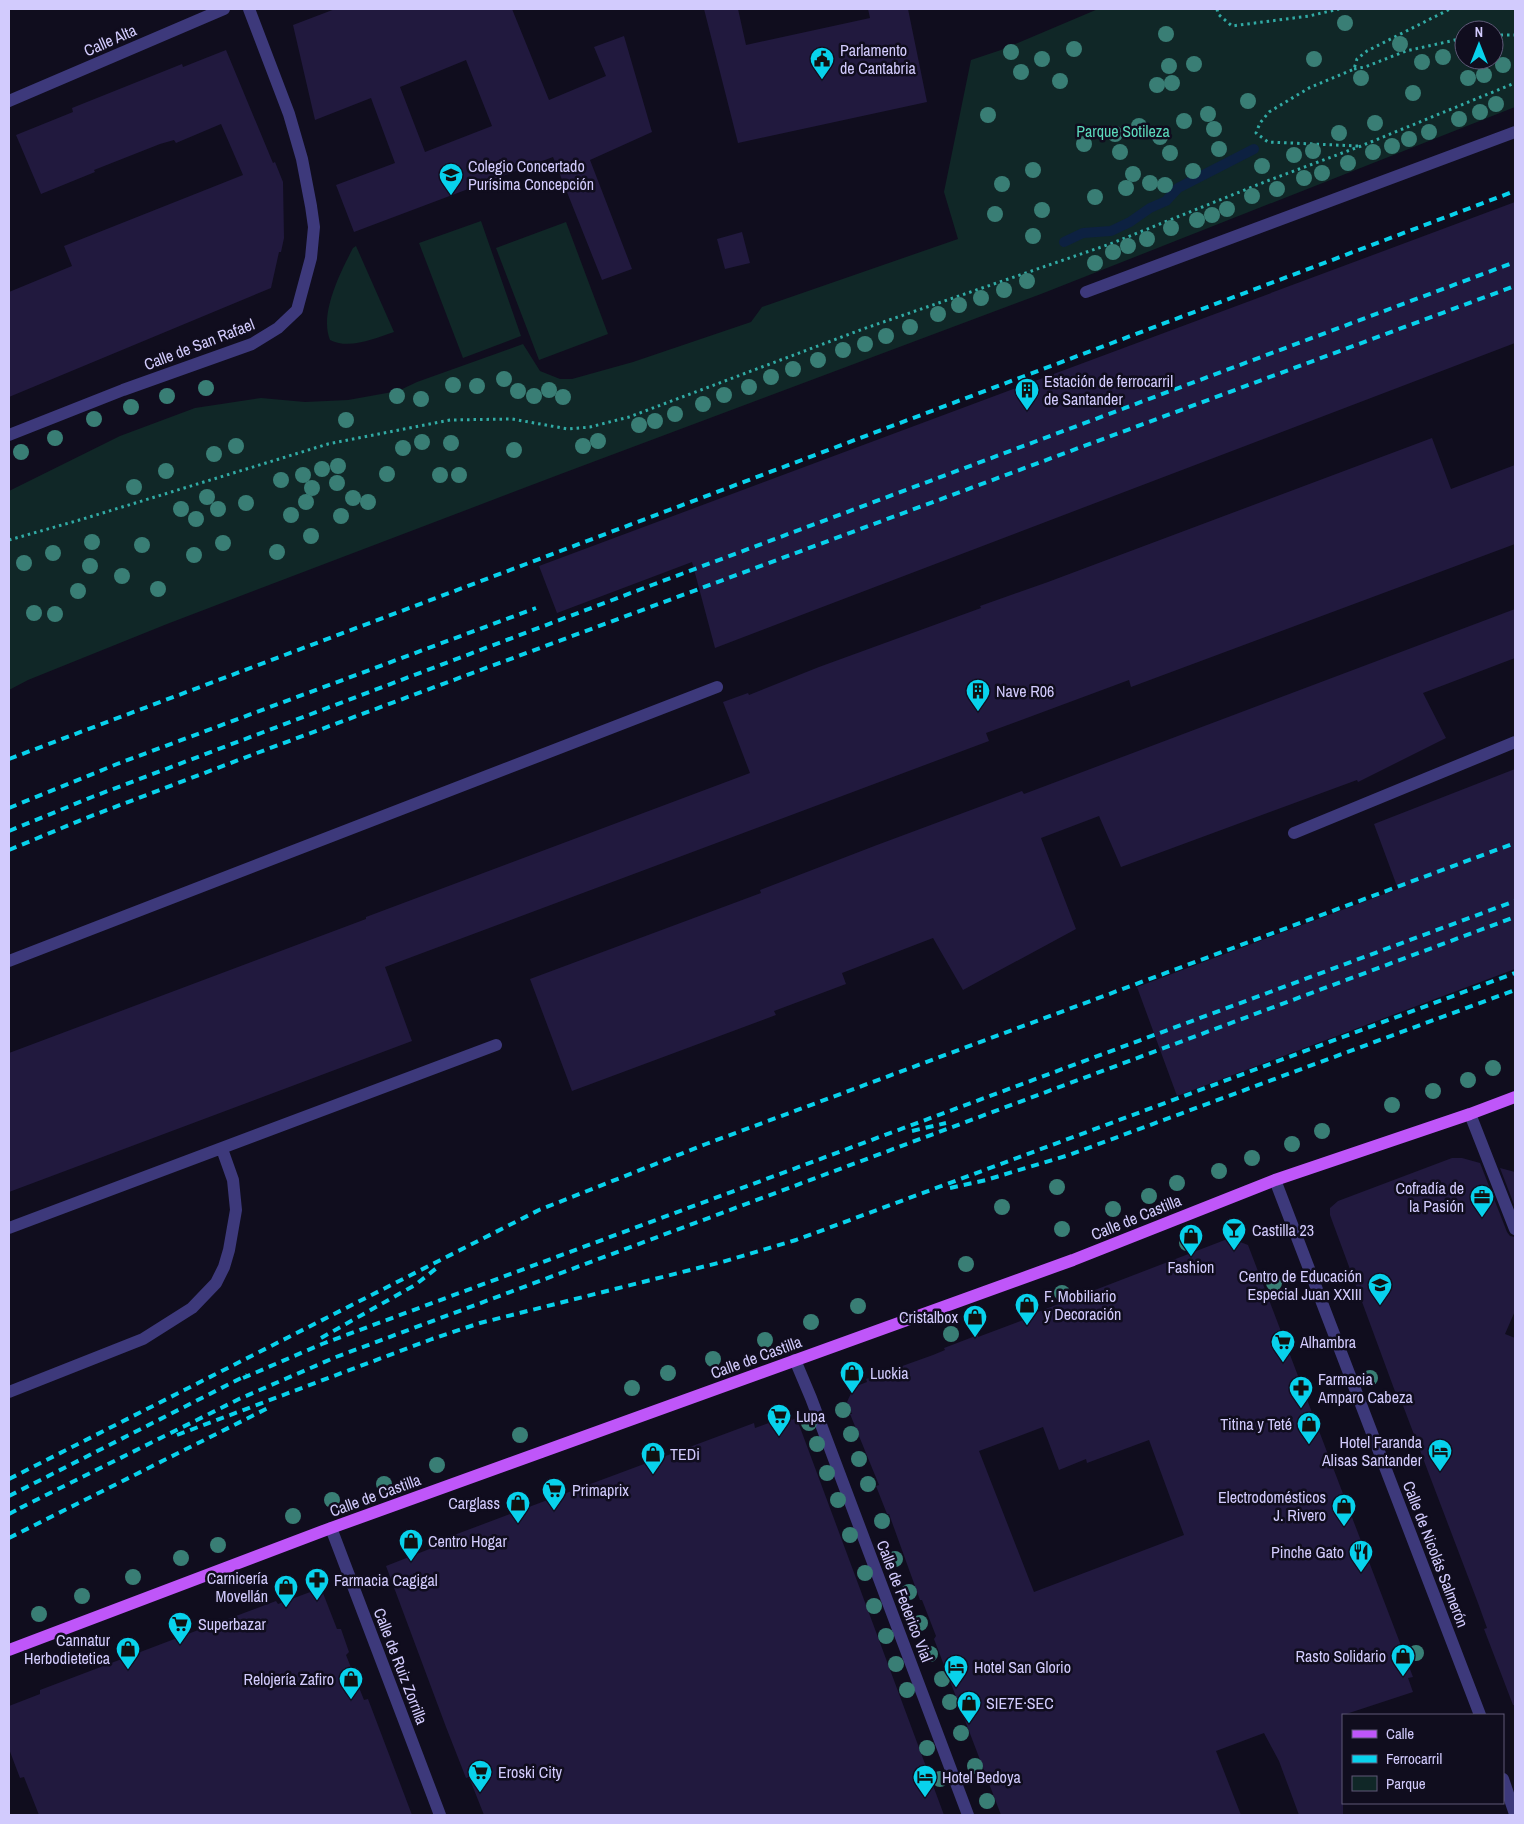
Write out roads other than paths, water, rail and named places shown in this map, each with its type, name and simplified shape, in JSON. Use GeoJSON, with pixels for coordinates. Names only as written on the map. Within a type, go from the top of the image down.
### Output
{"type":"FeatureCollection","features":[{"type":"Feature","properties":{"kind":"main road","name":"Calle de Castilla"},"geometry":{"type":"LineString","coordinates":[[9,1650],[331,1528],[1073,1260],[1275,1180],[1515,1097]]}},
{"type":"Feature","properties":{"kind":"street","name":"Calle Alta"},"geometry":{"type":"LineString","coordinates":[[9,101],[224,9]]}},
{"type":"Feature","properties":{"kind":"street","name":"Calle de San Rafael"},"geometry":{"type":"LineString","coordinates":[[9,435],[123,390],[252,344],[278,328],[297,310],[311,258],[314,228],[311,206],[302,159],[289,114],[249,9]]}},
{"type":"Feature","properties":{"kind":"street"},"geometry":{"type":"LineString","coordinates":[[1086,292],[1515,132]]}},
{"type":"Feature","properties":{"kind":"street"},"geometry":{"type":"LineString","coordinates":[[9,961],[717,687]]}},
{"type":"Feature","properties":{"kind":"street"},"geometry":{"type":"LineString","coordinates":[[1294,833],[1515,742]]}},
{"type":"Feature","properties":{"kind":"street"},"geometry":{"type":"LineString","coordinates":[[9,1228],[496,1045]]}},
{"type":"Feature","properties":{"kind":"street"},"geometry":{"type":"LineString","coordinates":[[1470,1114],[1515,1229]]}},
{"type":"Feature","properties":{"kind":"street"},"geometry":{"type":"LineString","coordinates":[[9,1392],[143,1339],[192,1308],[216,1283],[224,1267],[229,1250],[236,1210],[233,1180],[222,1149]]}},
{"type":"Feature","properties":{"kind":"street","name":"Calle de Nicolás Salmerón"},"geometry":{"type":"LineString","coordinates":[[1275,1180],[1480,1714]]}},
{"type":"Feature","properties":{"kind":"street","name":"Calle de Federico Vial"},"geometry":{"type":"LineString","coordinates":[[795,1360],[968,1815]]}},
{"type":"Feature","properties":{"kind":"street","name":"Calle de Ruiz Zorrilla"},"geometry":{"type":"LineString","coordinates":[[331,1528],[440,1815]]}},
{"type":"Feature","properties":{"kind":"street"},"geometry":{"type":"LineString","coordinates":[[1504,1782],[1515,1814]]}},
{"type":"Feature","properties":{"kind":"waterway"},"geometry":{"type":"LineString","coordinates":[[1064,242],[1083,233],[1111,231],[1130,222],[1150,208],[1166,201],[1178,188],[1254,149]]}},
{"type":"Feature","properties":{"kind":"railway"},"geometry":{"type":"LineString","coordinates":[[9,759],[1515,191]]}},
{"type":"Feature","properties":{"kind":"railway"},"geometry":{"type":"LineString","coordinates":[[9,831],[92,797],[652,585],[1515,262]]}},
{"type":"Feature","properties":{"kind":"railway"},"geometry":{"type":"LineString","coordinates":[[9,850],[86,818],[257,753],[1515,286]]}},
{"type":"Feature","properties":{"kind":"railway"},"geometry":{"type":"LineString","coordinates":[[9,808],[117,764],[536,608]]}},
{"type":"Feature","properties":{"kind":"railway"},"geometry":{"type":"LineString","coordinates":[[9,1479],[539,1210],[706,1144],[1515,843]]}},
{"type":"Feature","properties":{"kind":"railway"},"geometry":{"type":"LineString","coordinates":[[243,1378],[322,1344],[1515,901]]}},
{"type":"Feature","properties":{"kind":"railway"},"geometry":{"type":"LineString","coordinates":[[20,1508],[239,1399],[336,1357],[1515,917]]}},
{"type":"Feature","properties":{"kind":"railway"},"geometry":{"type":"LineString","coordinates":[[177,1435],[432,1339],[480,1323],[722,1262],[796,1240],[1515,973]]}},
{"type":"Feature","properties":{"kind":"railway"},"geometry":{"type":"LineString","coordinates":[[950,1188],[986,1180],[1069,1155],[1515,990]]}},
{"type":"Feature","properties":{"kind":"railway"},"geometry":{"type":"LineString","coordinates":[[912,1131],[946,1123]]}},
{"type":"Feature","properties":{"kind":"railway"},"geometry":{"type":"LineString","coordinates":[[321,1338],[415,1285],[438,1267]]}},
{"type":"Feature","properties":{"kind":"railway"},"geometry":{"type":"LineString","coordinates":[[9,1496],[247,1375]]}},
{"type":"Feature","properties":{"kind":"railway"},"geometry":{"type":"LineString","coordinates":[[9,1538],[268,1408]]}},
{"type":"Feature","properties":{"kind":"railway"},"geometry":{"type":"LineString","coordinates":[[9,1514],[26,1505]]}},
{"type":"Feature","properties":{"kind":"place","name":"Parlamento de Cantabria"},"geometry":{"type":"Point","coordinates":[822,80]}},
{"type":"Feature","properties":{"kind":"place","name":"Colegio Concertado Purísima Concepción"},"geometry":{"type":"Point","coordinates":[451,196]}},
{"type":"Feature","properties":{"kind":"place","name":"Estación de ferrocarril de Santander"},"geometry":{"type":"Point","coordinates":[1027,411]}},
{"type":"Feature","properties":{"kind":"place","name":"Nave R06"},"geometry":{"type":"Point","coordinates":[978,712]}},
{"type":"Feature","properties":{"kind":"place","name":"Cofradía de la Pasión"},"geometry":{"type":"Point","coordinates":[1482,1218]}},
{"type":"Feature","properties":{"kind":"place","name":"Castilla 23"},"geometry":{"type":"Point","coordinates":[1234,1251]}},
{"type":"Feature","properties":{"kind":"place","name":"Fashion"},"geometry":{"type":"Point","coordinates":[1191,1257]}},
{"type":"Feature","properties":{"kind":"place","name":"Centro de Educación Especial Juan XXIII"},"geometry":{"type":"Point","coordinates":[1380,1306]}},
{"type":"Feature","properties":{"kind":"place","name":"F. Mobiliario y Decoración"},"geometry":{"type":"Point","coordinates":[1027,1326]}},
{"type":"Feature","properties":{"kind":"place","name":"Cristalbox"},"geometry":{"type":"Point","coordinates":[975,1338]}},
{"type":"Feature","properties":{"kind":"place","name":"Alhambra"},"geometry":{"type":"Point","coordinates":[1283,1363]}},
{"type":"Feature","properties":{"kind":"place","name":"Luckia"},"geometry":{"type":"Point","coordinates":[852,1394]}},
{"type":"Feature","properties":{"kind":"place","name":"Farmacia Amparo Cabeza"},"geometry":{"type":"Point","coordinates":[1301,1409]}},
{"type":"Feature","properties":{"kind":"place","name":"Lupa"},"geometry":{"type":"Point","coordinates":[779,1437]}},
{"type":"Feature","properties":{"kind":"place","name":"Titina y Teté"},"geometry":{"type":"Point","coordinates":[1309,1445]}},
{"type":"Feature","properties":{"kind":"place","name":"Hotel Faranda Alisas Santander"},"geometry":{"type":"Point","coordinates":[1440,1472]}},
{"type":"Feature","properties":{"kind":"place","name":"TEDi"},"geometry":{"type":"Point","coordinates":[653,1475]}},
{"type":"Feature","properties":{"kind":"place","name":"Primaprix"},"geometry":{"type":"Point","coordinates":[554,1511]}},
{"type":"Feature","properties":{"kind":"place","name":"Carglass"},"geometry":{"type":"Point","coordinates":[518,1524]}},
{"type":"Feature","properties":{"kind":"place","name":"Electrodomésticos J. Rivero"},"geometry":{"type":"Point","coordinates":[1344,1527]}},
{"type":"Feature","properties":{"kind":"place","name":"Centro Hogar"},"geometry":{"type":"Point","coordinates":[411,1562]}},
{"type":"Feature","properties":{"kind":"place","name":"Pinche Gato"},"geometry":{"type":"Point","coordinates":[1361,1573]}},
{"type":"Feature","properties":{"kind":"place","name":"Farmacia Cagigal"},"geometry":{"type":"Point","coordinates":[317,1601]}},
{"type":"Feature","properties":{"kind":"place","name":"Carnicería Movellán"},"geometry":{"type":"Point","coordinates":[286,1608]}},
{"type":"Feature","properties":{"kind":"place","name":"Superbazar"},"geometry":{"type":"Point","coordinates":[180,1645]}},
{"type":"Feature","properties":{"kind":"place","name":"Cannatur Herbodietetica"},"geometry":{"type":"Point","coordinates":[128,1670]}},
{"type":"Feature","properties":{"kind":"place","name":"Rasto Solidario"},"geometry":{"type":"Point","coordinates":[1403,1677]}},
{"type":"Feature","properties":{"kind":"place","name":"Hotel San Glorio"},"geometry":{"type":"Point","coordinates":[956,1688]}},
{"type":"Feature","properties":{"kind":"place","name":"Relojería Zafiro"},"geometry":{"type":"Point","coordinates":[351,1700]}},
{"type":"Feature","properties":{"kind":"place","name":"SIE7E·SEC"},"geometry":{"type":"Point","coordinates":[969,1724]}},
{"type":"Feature","properties":{"kind":"place","name":"Eroski City"},"geometry":{"type":"Point","coordinates":[480,1793]}},
{"type":"Feature","properties":{"kind":"place","name":"Hotel Bedoya"},"geometry":{"type":"Point","coordinates":[925,1798]}},
{"type":"Feature","properties":{"kind":"park label","name":"Parque Sotileza"},"geometry":{"type":"Point","coordinates":[1123,131]}}]}
